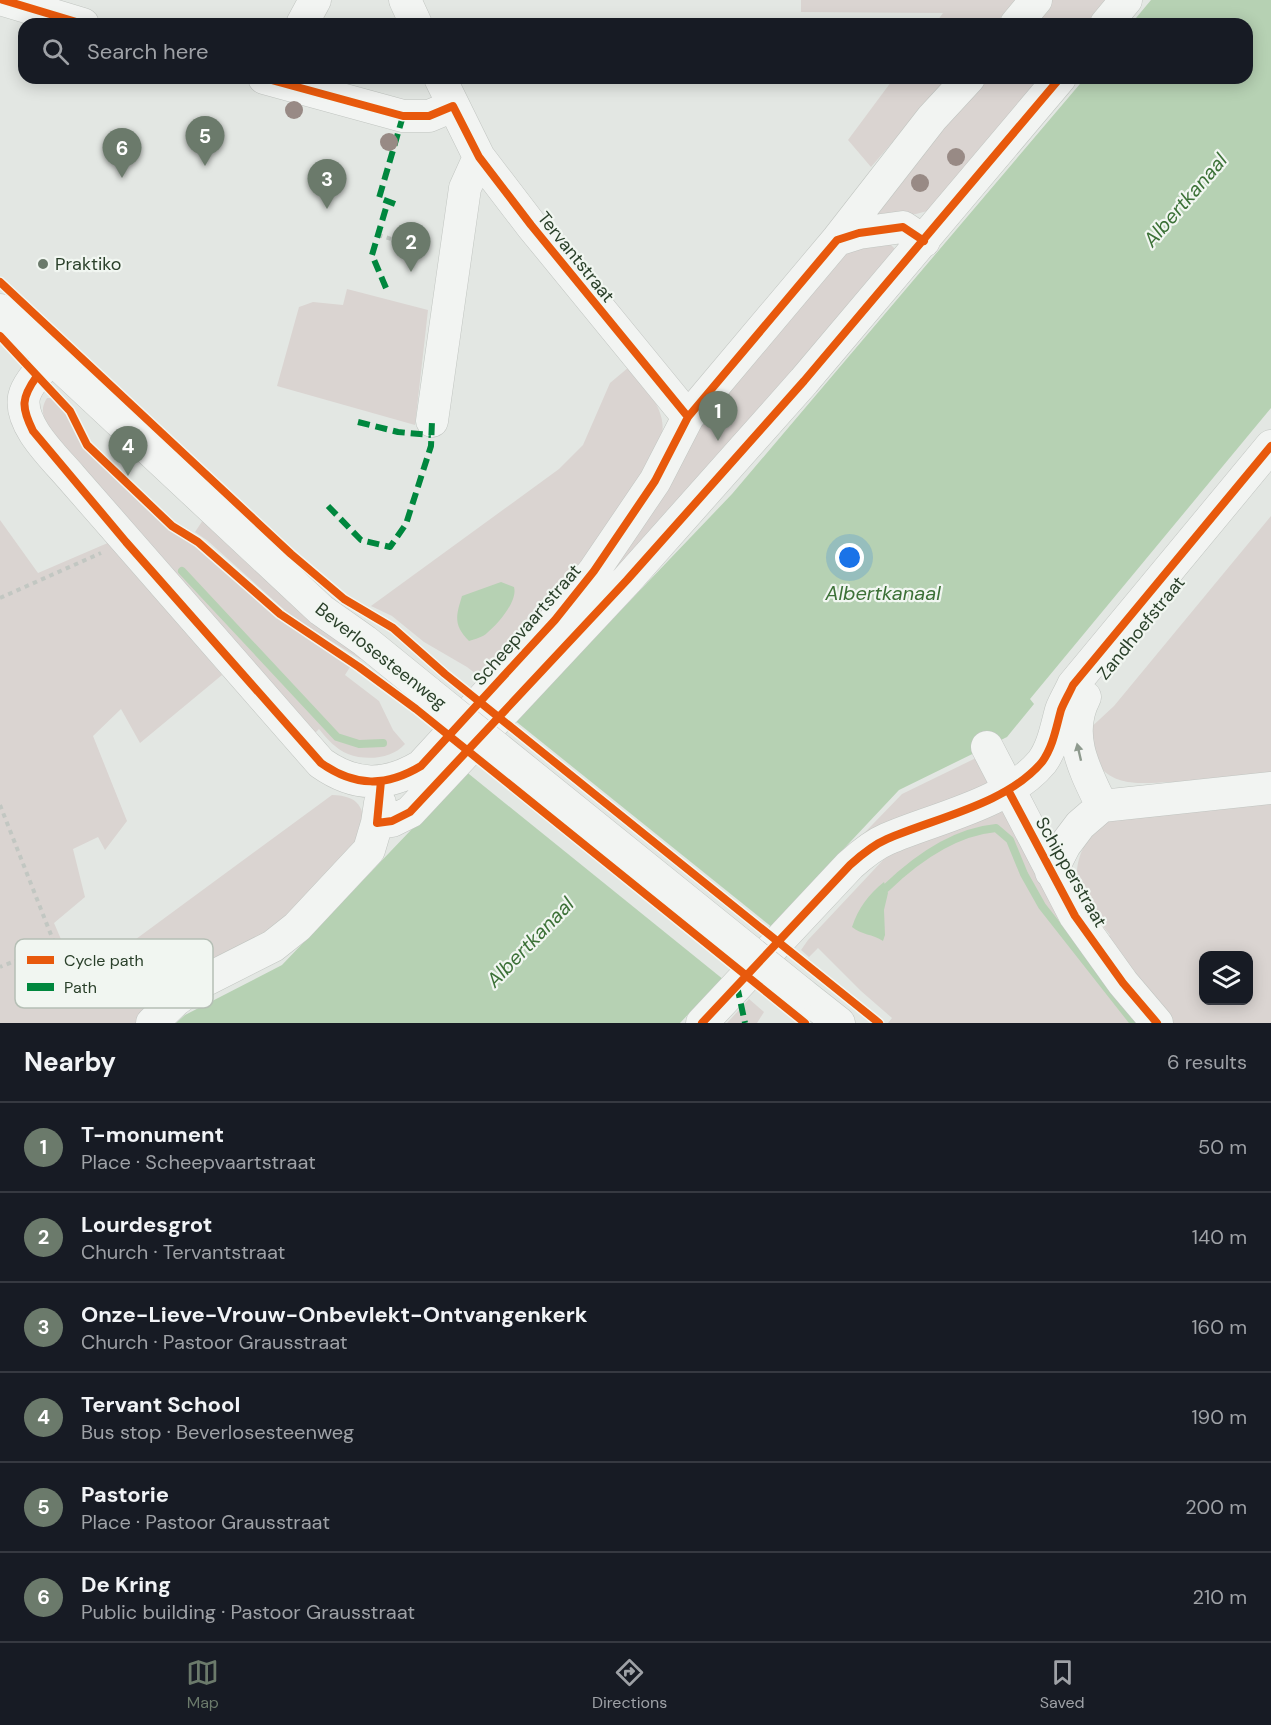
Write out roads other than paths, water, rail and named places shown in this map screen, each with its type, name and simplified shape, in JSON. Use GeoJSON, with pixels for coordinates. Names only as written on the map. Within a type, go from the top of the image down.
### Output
{"type":"FeatureCollection","features":[{"type":"Feature","properties":{"kind":"street"},"geometry":{"type":"LineString","coordinates":[[3,0],[36,5],[68,18]]}},
{"type":"Feature","properties":{"kind":"street"},"geometry":{"type":"LineString","coordinates":[[305,18],[315,0]]}},
{"type":"Feature","properties":{"kind":"street"},"geometry":{"type":"LineString","coordinates":[[405,0],[413,18]]}},
{"type":"Feature","properties":{"kind":"street"},"geometry":{"type":"LineString","coordinates":[[1021,18],[1036,0]]}},
{"type":"Feature","properties":{"kind":"street"},"geometry":{"type":"LineString","coordinates":[[1111,18],[1126,0]]}},
{"type":"Feature","properties":{"kind":"street"},"geometry":{"type":"LineString","coordinates":[[287,84],[403,116],[429,116],[453,106]]}},
{"type":"Feature","properties":{"kind":"street","name":"Tervantstraat"},"geometry":{"type":"LineString","coordinates":[[443,84],[479,157],[531,225],[688,417]]}},
{"type":"Feature","properties":{"kind":"street","name":"Scheepvaartstraat"},"geometry":{"type":"LineString","coordinates":[[51,358],[24,396],[24,412],[33,431],[126,542],[321,763],[335,774],[358,781],[381,781],[403,777],[421,766],[555,620],[594,572],[655,481],[688,417],[837,240],[932,118],[963,84]]}},
{"type":"Feature","properties":{"kind":"street"},"geometry":{"type":"LineString","coordinates":[[377,822],[392,821],[410,812],[627,580],[804,381],[1055,84]]}},
{"type":"Feature","properties":{"kind":"street"},"geometry":{"type":"LineString","coordinates":[[432,421],[465,189],[479,157]]}},
{"type":"Feature","properties":{"kind":"street"},"geometry":{"type":"LineString","coordinates":[[837,240],[859,233],[903,227],[924,241]]}},
{"type":"Feature","properties":{"kind":"street","name":"Beverlosesteenweg"},"geometry":{"type":"LineString","coordinates":[[0,310],[321,610],[365,641],[839,1023]]}},
{"type":"Feature","properties":{"kind":"street"},"geometry":{"type":"LineString","coordinates":[[702,1023],[850,865],[865,852],[886,840],[947,817],[1008,790],[1026,778],[1042,761],[1050,748],[1062,708],[1073,685],[1271,446]]}},
{"type":"Feature","properties":{"kind":"street","name":"Zandhoefstraat"},"geometry":{"type":"LineString","coordinates":[[1102,806],[1083,769],[1077,746],[1078,712],[1085,697],[1271,470]]}},
{"type":"Feature","properties":{"kind":"street","name":"Schipperstraat"},"geometry":{"type":"LineString","coordinates":[[987,747],[1050,872],[1075,916],[1123,983],[1157,1023]]}},
{"type":"Feature","properties":{"kind":"street"},"geometry":{"type":"LineString","coordinates":[[213,976],[273,946],[297,927],[369,850],[377,822],[381,781]]}},
{"type":"Feature","properties":{"kind":"street"},"geometry":{"type":"LineString","coordinates":[[1050,872],[1080,825],[1102,806],[1271,788]]}},
{"type":"Feature","properties":{"kind":"street"},"geometry":{"type":"LineString","coordinates":[[152,1023],[168,1008]]}},
{"type":"Feature","properties":{"kind":"water","name":"Albertkanaal"},"geometry":{"type":"Polygon","coordinates":[[[1151,0],[1271,0],[1271,408],[1030,699],[1034,704],[1007,737],[899,790],[680,1023],[176,1023],[199,1008],[213,1008],[213,1001],[282,965],[732,494],[1080,84],[1253,84],[1253,18],[1136,18],[1151,0]]]}},
{"type":"Feature","properties":{"kind":"water"},"geometry":{"type":"Polygon","coordinates":[[[501,582],[514,587],[510,605],[487,633],[469,641],[460,630],[457,620],[462,596],[501,582]]]}},
{"type":"Feature","properties":{"kind":"water"},"geometry":{"type":"Polygon","coordinates":[[[884,882],[888,893],[884,910],[885,935],[883,941],[852,927],[865,902],[884,882]]]}},
{"type":"Feature","properties":{"kind":"waterway"},"geometry":{"type":"LineString","coordinates":[[182,571],[337,737],[359,744],[383,743]]}},
{"type":"Feature","properties":{"kind":"waterway"},"geometry":{"type":"LineString","coordinates":[[886,888],[922,858],[950,841],[996,828],[1010,840],[1024,874],[1042,906],[1134,1023]]}},
{"type":"Feature","properties":{"kind":"place","name":"Pastorie"},"geometry":{"type":"Point","coordinates":[205,166]}},
{"type":"Feature","properties":{"kind":"place","name":"De Kring"},"geometry":{"type":"Point","coordinates":[122,178]}},
{"type":"Feature","properties":{"kind":"place","name":"Onze-Lieve-Vrouw-Onbevlekt-Ontvangenkerk"},"geometry":{"type":"Point","coordinates":[327,209]}},
{"type":"Feature","properties":{"kind":"place","name":"Praktiko"},"geometry":{"type":"Point","coordinates":[43,264]}},
{"type":"Feature","properties":{"kind":"place","name":"Lourdesgrot"},"geometry":{"type":"Point","coordinates":[411,272]}},
{"type":"Feature","properties":{"kind":"place","name":"T-monument"},"geometry":{"type":"Point","coordinates":[718,441]}},
{"type":"Feature","properties":{"kind":"place","name":"Tervant School"},"geometry":{"type":"Point","coordinates":[128,476]}}]}
